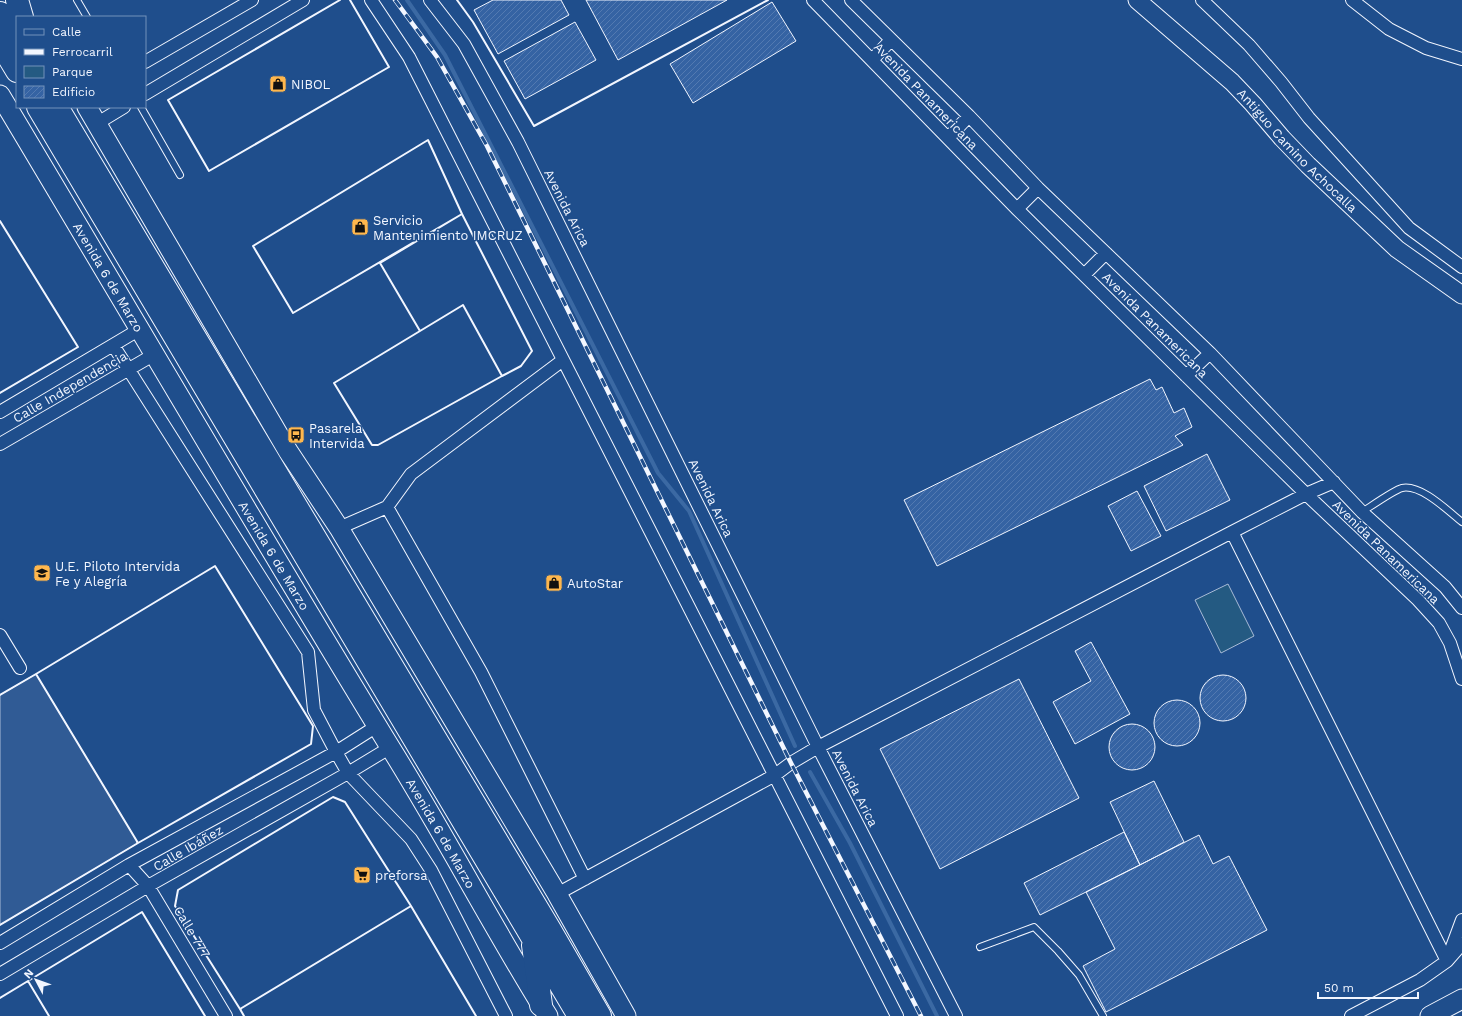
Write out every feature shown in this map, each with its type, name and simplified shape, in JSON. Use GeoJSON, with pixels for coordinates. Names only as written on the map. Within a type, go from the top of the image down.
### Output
{"type":"FeatureCollection","features":[{"type":"Feature","properties":{"kind":"highway"},"geometry":{"type":"LineString","coordinates":[[17,0],[22,16]]}},
{"type":"Feature","properties":{"kind":"highway"},"geometry":{"type":"LineString","coordinates":[[0,13],[16,39]]}},
{"type":"Feature","properties":{"kind":"highway"},"geometry":{"type":"LineString","coordinates":[[0,43],[16,69]]}},
{"type":"Feature","properties":{"kind":"highway","name":"Avenida 6 de Marzo"},"geometry":{"type":"LineString","coordinates":[[39,108],[579,1016]]}},
{"type":"Feature","properties":{"kind":"highway"},"geometry":{"type":"LineString","coordinates":[[58,108],[549,928],[600,1016]]}},
{"type":"Feature","properties":{"kind":"highway"},"geometry":{"type":"LineString","coordinates":[[532,936],[545,1010]]}},
{"type":"Feature","properties":{"kind":"main road"},"geometry":{"type":"LineString","coordinates":[[21,0],[30,16]]}},
{"type":"Feature","properties":{"kind":"main road","name":"Antiguo Camino Achocalla"},"geometry":{"type":"LineString","coordinates":[[1137,0],[1232,82],[1308,165],[1397,249],[1462,295]]}},
{"type":"Feature","properties":{"kind":"main road","name":"Avenida 6 de Marzo"},"geometry":{"type":"LineString","coordinates":[[0,95],[155,354],[230,484],[390,747],[545,1010]]}},
{"type":"Feature","properties":{"kind":"main road"},"geometry":{"type":"LineString","coordinates":[[88,108],[288,451],[340,528],[557,894],[626,1016]]}},
{"type":"Feature","properties":{"kind":"main road"},"geometry":{"type":"LineString","coordinates":[[1430,1016],[1462,999]]}},
{"type":"Feature","properties":{"kind":"street"},"geometry":{"type":"LineString","coordinates":[[146,61],[252,0]]}},
{"type":"Feature","properties":{"kind":"street"},"geometry":{"type":"LineString","coordinates":[[146,93],[303,0]]}},
{"type":"Feature","properties":{"kind":"street"},"geometry":{"type":"LineString","coordinates":[[372,0],[409,57],[562,360],[776,775],[897,1016]]}},
{"type":"Feature","properties":{"kind":"street","name":"Avenida Arica"},"geometry":{"type":"LineString","coordinates":[[430,0],[464,44],[518,142],[818,747],[956,1016]]}},
{"type":"Feature","properties":{"kind":"street","name":"Avenida Panamericana"},"geometry":{"type":"LineString","coordinates":[[813,0],[1017,209],[1306,494],[1418,600],[1439,623],[1450,643],[1462,679]]}},
{"type":"Feature","properties":{"kind":"street","name":"Avenida Panamericana"},"geometry":{"type":"LineString","coordinates":[[851,0],[969,116],[1038,188],[1210,353],[1362,512],[1445,587],[1462,608]]}},
{"type":"Feature","properties":{"kind":"street"},"geometry":{"type":"LineString","coordinates":[[1202,0],[1249,45],[1281,82],[1309,118],[1409,228],[1462,267]]}},
{"type":"Feature","properties":{"kind":"street"},"geometry":{"type":"LineString","coordinates":[[1352,0],[1390,30],[1426,48],[1462,59]]}},
{"type":"Feature","properties":{"kind":"street"},"geometry":{"type":"LineString","coordinates":[[872,60],[891,40]]}},
{"type":"Feature","properties":{"kind":"street"},"geometry":{"type":"LineString","coordinates":[[96,124],[122,108]]}},
{"type":"Feature","properties":{"kind":"street"},"geometry":{"type":"LineString","coordinates":[[948,138],[969,116]]}},
{"type":"Feature","properties":{"kind":"street"},"geometry":{"type":"LineString","coordinates":[[1017,209],[1038,188]]}},
{"type":"Feature","properties":{"kind":"street"},"geometry":{"type":"LineString","coordinates":[[1084,275],[1106,253]]}},
{"type":"Feature","properties":{"kind":"street","name":"Calle Independencia"},"geometry":{"type":"LineString","coordinates":[[0,412],[140,329]]}},
{"type":"Feature","properties":{"kind":"street"},"geometry":{"type":"LineString","coordinates":[[113,345],[308,652],[314,710],[348,773],[411,839],[431,870],[506,1016]]}},
{"type":"Feature","properties":{"kind":"street"},"geometry":{"type":"LineString","coordinates":[[1186,376],[1210,353]]}},
{"type":"Feature","properties":{"kind":"street","name":"Calle Independencia"},"geometry":{"type":"LineString","coordinates":[[0,444],[155,354]]}},
{"type":"Feature","properties":{"kind":"street"},"geometry":{"type":"LineString","coordinates":[[340,528],[387,507],[411,474],[562,360]]}},
{"type":"Feature","properties":{"kind":"street"},"geometry":{"type":"LineString","coordinates":[[557,894],[776,775],[791,763],[818,747],[1232,532],[1306,494],[1334,482]]}},
{"type":"Feature","properties":{"kind":"street"},"geometry":{"type":"LineString","coordinates":[[387,507],[481,672],[585,880]]}},
{"type":"Feature","properties":{"kind":"street"},"geometry":{"type":"LineString","coordinates":[[1232,532],[1447,961]]}},
{"type":"Feature","properties":{"kind":"street"},"geometry":{"type":"LineString","coordinates":[[0,635],[20,668]]}},
{"type":"Feature","properties":{"kind":"street","name":"Calle Ibáñez"},"geometry":{"type":"LineString","coordinates":[[0,943],[129,865],[336,752],[377,726]]}},
{"type":"Feature","properties":{"kind":"street","name":"Calle Ibáñez"},"geometry":{"type":"LineString","coordinates":[[0,974],[148,886],[348,773],[390,747]]}},
{"type":"Feature","properties":{"kind":"street","name":"Calle 777"},"geometry":{"type":"LineString","coordinates":[[129,865],[148,886],[226,1016]]}},
{"type":"Feature","properties":{"kind":"street"},"geometry":{"type":"LineString","coordinates":[[1447,961],[1462,920]]}},
{"type":"Feature","properties":{"kind":"street"},"geometry":{"type":"LineString","coordinates":[[1351,1016],[1420,980],[1447,961],[1462,944]]}},
{"type":"Feature","properties":{"kind":"lane"},"geometry":{"type":"LineString","coordinates":[[77,0],[86,16]]}},
{"type":"Feature","properties":{"kind":"lane"},"geometry":{"type":"LineString","coordinates":[[142,108],[180,175]]}},
{"type":"Feature","properties":{"kind":"lane"},"geometry":{"type":"LineString","coordinates":[[1362,512],[1401,488],[1413,488],[1426,494],[1462,522]]}},
{"type":"Feature","properties":{"kind":"lane"},"geometry":{"type":"LineString","coordinates":[[980,947],[1034,927],[1079,974],[1103,1016]]}},
{"type":"Feature","properties":{"kind":"green space"},"geometry":{"type":"Polygon","coordinates":[[[1228,584],[1254,636],[1221,653],[1195,600],[1228,584]]]}},
{"type":"Feature","properties":{"kind":"shaded area"},"geometry":{"type":"Polygon","coordinates":[[[36,674],[138,843],[0,925],[0,695],[36,674]]]}},
{"type":"Feature","properties":{"kind":"building"},"geometry":{"type":"Polygon","coordinates":[[[493,0],[561,0],[569,15],[498,54],[474,10],[493,0]]]}},
{"type":"Feature","properties":{"kind":"building"},"geometry":{"type":"Polygon","coordinates":[[[586,0],[727,0],[618,60],[586,0]]]}},
{"type":"Feature","properties":{"kind":"building"},"geometry":{"type":"Polygon","coordinates":[[[772,2],[796,41],[693,103],[670,64],[772,2]]]}},
{"type":"Feature","properties":{"kind":"building"},"geometry":{"type":"Polygon","coordinates":[[[575,22],[596,60],[525,99],[504,61],[575,22]]]}},
{"type":"Feature","properties":{"kind":"building"},"geometry":{"type":"Polygon","coordinates":[[[1150,379],[1156,390],[1162,387],[1174,413],[1184,408],[1192,427],[1175,436],[1183,445],[937,566],[904,500],[1150,379]]]}},
{"type":"Feature","properties":{"kind":"building"},"geometry":{"type":"Polygon","coordinates":[[[1207,454],[1230,500],[1166,531],[1144,486],[1207,454]]]}},
{"type":"Feature","properties":{"kind":"building"},"geometry":{"type":"Polygon","coordinates":[[[1137,491],[1161,536],[1131,551],[1108,506],[1137,491]]]}},
{"type":"Feature","properties":{"kind":"building"},"geometry":{"type":"Polygon","coordinates":[[[1091,642],[1130,714],[1075,744],[1053,702],[1091,681],[1075,651],[1091,642]]]}},
{"type":"Feature","properties":{"kind":"building"},"geometry":{"type":"Polygon","coordinates":[[[1218,675],[1228,675],[1236,679],[1242,685],[1246,693],[1246,703],[1242,711],[1236,717],[1228,721],[1218,721],[1210,717],[1204,711],[1200,703],[1200,693],[1204,685],[1210,679],[1218,675]]]}},
{"type":"Feature","properties":{"kind":"building"},"geometry":{"type":"Polygon","coordinates":[[[1019,679],[1079,798],[940,869],[880,749],[1019,679]]]}},
{"type":"Feature","properties":{"kind":"building"},"geometry":{"type":"Polygon","coordinates":[[[1172,700],[1182,700],[1190,704],[1196,710],[1200,718],[1200,728],[1196,736],[1190,742],[1182,746],[1172,746],[1164,742],[1158,736],[1154,728],[1154,718],[1158,710],[1164,704],[1172,700]]]}},
{"type":"Feature","properties":{"kind":"building"},"geometry":{"type":"Polygon","coordinates":[[[1127,724],[1137,724],[1145,728],[1151,734],[1155,742],[1155,752],[1151,760],[1145,766],[1137,770],[1127,770],[1119,766],[1113,760],[1109,752],[1109,742],[1113,734],[1119,728],[1127,724]]]}},
{"type":"Feature","properties":{"kind":"building"},"geometry":{"type":"Polygon","coordinates":[[[1154,781],[1184,842],[1140,865],[1110,802],[1154,781]]]}},
{"type":"Feature","properties":{"kind":"building"},"geometry":{"type":"Polygon","coordinates":[[[1124,832],[1140,865],[1040,915],[1024,883],[1124,832]]]}},
{"type":"Feature","properties":{"kind":"building"},"geometry":{"type":"Polygon","coordinates":[[[1199,835],[1213,864],[1229,856],[1267,930],[1106,1012],[1083,966],[1115,949],[1086,892],[1199,835]]]}},
{"type":"Feature","properties":{"kind":"waterway"},"geometry":{"type":"LineString","coordinates":[[407,0],[445,55],[658,473],[689,511],[795,746]]}},
{"type":"Feature","properties":{"kind":"waterway"},"geometry":{"type":"LineString","coordinates":[[810,772],[850,843],[937,1016]]}},
{"type":"Feature","properties":{"kind":"railway"},"geometry":{"type":"LineString","coordinates":[[395,0],[437,57],[487,146],[791,763],[921,1016]]}},
{"type":"Feature","properties":{"kind":"wall"},"geometry":{"type":"LineString","coordinates":[[340,0],[168,100],[209,171],[389,67],[350,0]]}},
{"type":"Feature","properties":{"kind":"wall"},"geometry":{"type":"LineString","coordinates":[[457,0],[473,22],[534,126],[768,0]]}},
{"type":"Feature","properties":{"kind":"wall"},"geometry":{"type":"LineString","coordinates":[[428,140],[462,214],[293,313],[253,246],[428,140]]}},
{"type":"Feature","properties":{"kind":"wall"},"geometry":{"type":"LineString","coordinates":[[462,214],[532,351],[521,366],[502,376],[463,305],[420,331],[380,263],[462,214]]}},
{"type":"Feature","properties":{"kind":"wall"},"geometry":{"type":"LineString","coordinates":[[0,221],[78,347],[0,393]]}},
{"type":"Feature","properties":{"kind":"wall"},"geometry":{"type":"LineString","coordinates":[[463,305],[502,376],[378,445],[372,445],[334,383],[463,305]]}},
{"type":"Feature","properties":{"kind":"wall"},"geometry":{"type":"LineString","coordinates":[[215,566],[313,726],[311,744],[138,843],[36,674],[215,566]]}},
{"type":"Feature","properties":{"kind":"wall"},"geometry":{"type":"LineString","coordinates":[[0,695],[36,674]]}},
{"type":"Feature","properties":{"kind":"wall"},"geometry":{"type":"LineString","coordinates":[[333,797],[345,802],[411,906],[240,1009],[175,906],[178,890],[333,797]]}},
{"type":"Feature","properties":{"kind":"wall"},"geometry":{"type":"LineString","coordinates":[[0,925],[138,843],[137,842]]}},
{"type":"Feature","properties":{"kind":"wall"},"geometry":{"type":"LineString","coordinates":[[411,906],[476,1016]]}},
{"type":"Feature","properties":{"kind":"wall"},"geometry":{"type":"LineString","coordinates":[[49,1016],[28,981],[142,912],[205,1016]]}},
{"type":"Feature","properties":{"kind":"wall"},"geometry":{"type":"LineString","coordinates":[[0,998],[28,982]]}},
{"type":"Feature","properties":{"kind":"wall"},"geometry":{"type":"LineString","coordinates":[[241,1009],[244,1016]]}},
{"type":"Feature","properties":{"kind":"place","name":"NIBOL"},"geometry":{"type":"Point","coordinates":[278,84]}},
{"type":"Feature","properties":{"kind":"place","name":"Servicio Mantenimiento IMCRUZ"},"geometry":{"type":"Point","coordinates":[360,227]}},
{"type":"Feature","properties":{"kind":"place","name":"Pasarela Intervida"},"geometry":{"type":"Point","coordinates":[296,435]}},
{"type":"Feature","properties":{"kind":"place","name":"U.E. Piloto Intervida Fe y Alegría"},"geometry":{"type":"Point","coordinates":[42,573]}},
{"type":"Feature","properties":{"kind":"place","name":"AutoStar"},"geometry":{"type":"Point","coordinates":[554,583]}},
{"type":"Feature","properties":{"kind":"place","name":"preforsa"},"geometry":{"type":"Point","coordinates":[362,875]}}]}
